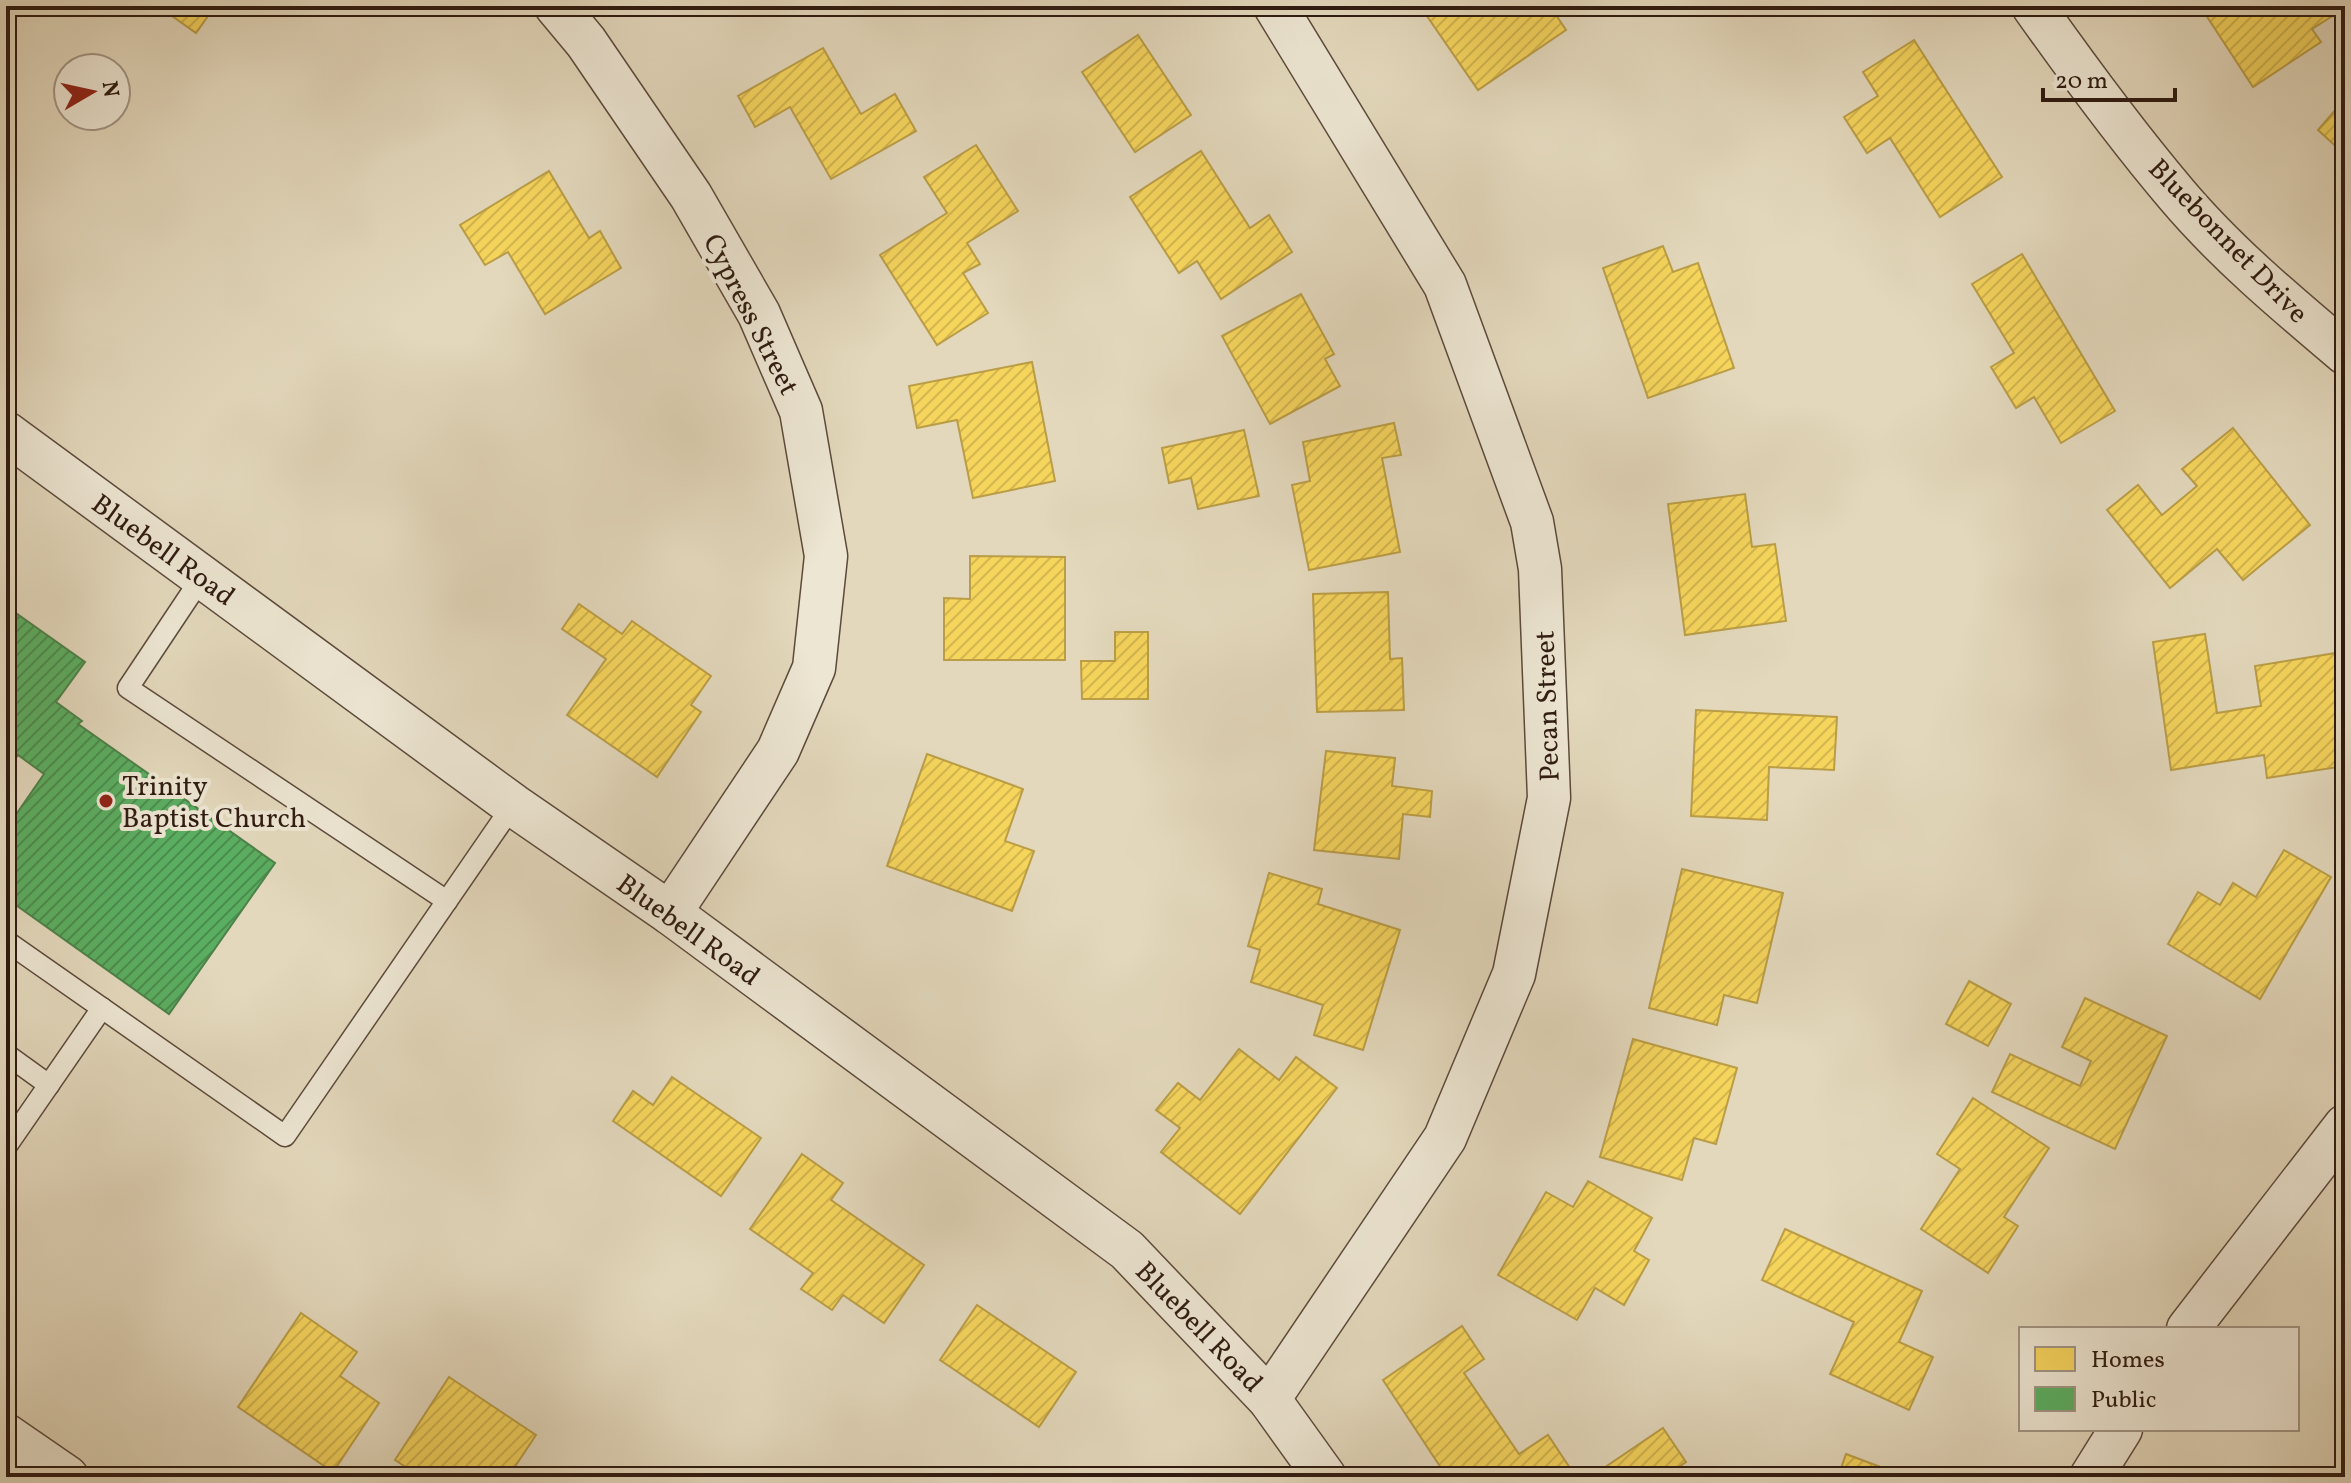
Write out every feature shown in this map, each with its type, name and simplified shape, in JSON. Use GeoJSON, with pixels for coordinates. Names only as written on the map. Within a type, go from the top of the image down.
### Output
{"type":"FeatureCollection","features":[{"type":"Feature","properties":{"kind":"street","name":"Cypress Street"},"geometry":{"type":"LineString","coordinates":[[556,6],[586,42],[691,196],[759,314],[801,411],[826,556],[814,668],[778,751],[670,913]]}},
{"type":"Feature","properties":{"kind":"street","name":"Pecan Street"},"geometry":{"type":"LineString","coordinates":[[1269,1399],[1445,1138],[1514,974],[1549,798],[1540,569],[1532,522],[1445,285],[1275,6]]}},
{"type":"Feature","properties":{"kind":"street","name":"Bluebonnet Drive"},"geometry":{"type":"LineString","coordinates":[[2033,6],[2178,197],[2284,302],[2345,353]]}},
{"type":"Feature","properties":{"kind":"street","name":"Bluebell Road"},"geometry":{"type":"LineString","coordinates":[[6,433],[513,805],[670,913],[1127,1250],[1269,1399],[1325,1477]]}},
{"type":"Feature","properties":{"kind":"street"},"geometry":{"type":"LineString","coordinates":[[2190,1327],[2345,1126]]}},
{"type":"Feature","properties":{"kind":"street"},"geometry":{"type":"LineString","coordinates":[[2091,1477],[2120,1431]]}},
{"type":"Feature","properties":{"kind":"street"},"geometry":{"type":"LineString","coordinates":[[6,1435],[67,1477]]}},
{"type":"Feature","properties":{"kind":"lane"},"geometry":{"type":"LineString","coordinates":[[202,577],[128,688],[447,901]]}},
{"type":"Feature","properties":{"kind":"lane"},"geometry":{"type":"LineString","coordinates":[[6,941],[285,1136],[513,805]]}},
{"type":"Feature","properties":{"kind":"lane"},"geometry":{"type":"LineString","coordinates":[[6,1147],[102,1008]]}},
{"type":"Feature","properties":{"kind":"lane"},"geometry":{"type":"LineString","coordinates":[[6,1054],[49,1085]]}},
{"type":"Feature","properties":{"kind":"building: Homes"},"geometry":{"type":"Polygon","coordinates":[[[158,6],[215,6],[196,33],[158,6]]]}},
{"type":"Feature","properties":{"kind":"building: Homes"},"geometry":{"type":"Polygon","coordinates":[[[1420,6],[1550,6],[1566,30],[1478,90],[1420,6]]]}},
{"type":"Feature","properties":{"kind":"building: Homes"},"geometry":{"type":"Polygon","coordinates":[[[2200,6],[2345,8],[2312,29],[2321,42],[2253,87],[2200,6]]]}},
{"type":"Feature","properties":{"kind":"building: Homes"},"geometry":{"type":"Polygon","coordinates":[[[1138,35],[1191,115],[1135,152],[1082,72],[1138,35]]]}},
{"type":"Feature","properties":{"kind":"building: Homes"},"geometry":{"type":"Polygon","coordinates":[[[1914,40],[2002,177],[1940,217],[1890,138],[1867,153],[1844,117],[1878,96],[1863,72],[1914,40]]]}},
{"type":"Feature","properties":{"kind":"building: Homes"},"geometry":{"type":"Polygon","coordinates":[[[823,48],[861,114],[895,94],[916,131],[831,179],[790,107],[755,127],[738,96],[823,48]]]}},
{"type":"Feature","properties":{"kind":"building: Homes"},"geometry":{"type":"Polygon","coordinates":[[[2345,99],[2345,155],[2318,130],[2345,99]]]}},
{"type":"Feature","properties":{"kind":"building: Homes"},"geometry":{"type":"Polygon","coordinates":[[[976,145],[1018,211],[967,243],[980,264],[963,273],[988,313],[937,345],[880,255],[947,213],[924,177],[976,145]]]}},
{"type":"Feature","properties":{"kind":"building: Homes"},"geometry":{"type":"Polygon","coordinates":[[[1201,151],[1250,228],[1269,215],[1292,252],[1221,299],[1197,261],[1179,273],[1130,197],[1201,151]]]}},
{"type":"Feature","properties":{"kind":"building: Homes"},"geometry":{"type":"Polygon","coordinates":[[[549,171],[589,238],[600,231],[621,268],[545,314],[508,252],[485,265],[460,225],[549,171]]]}},
{"type":"Feature","properties":{"kind":"building: Homes"},"geometry":{"type":"Polygon","coordinates":[[[1663,246],[1673,272],[1698,263],[1734,368],[1648,398],[1603,268],[1663,246]]]}},
{"type":"Feature","properties":{"kind":"building: Homes"},"geometry":{"type":"Polygon","coordinates":[[[2022,254],[2115,411],[2061,443],[2034,397],[2016,408],[1991,367],[2014,353],[1972,284],[2022,254]]]}},
{"type":"Feature","properties":{"kind":"building: Homes"},"geometry":{"type":"Polygon","coordinates":[[[1301,294],[1334,354],[1325,359],[1340,386],[1270,424],[1222,336],[1301,294]]]}},
{"type":"Feature","properties":{"kind":"building: Homes"},"geometry":{"type":"Polygon","coordinates":[[[1032,362],[1055,481],[973,498],[957,420],[917,428],[909,386],[1032,362]]]}},
{"type":"Feature","properties":{"kind":"building: Homes"},"geometry":{"type":"Polygon","coordinates":[[[1394,423],[1401,455],[1382,458],[1400,552],[1309,570],[1292,485],[1310,481],[1303,442],[1394,423]]]}},
{"type":"Feature","properties":{"kind":"building: Homes"},"geometry":{"type":"Polygon","coordinates":[[[2233,428],[2310,525],[2243,580],[2217,549],[2170,588],[2107,510],[2138,485],[2162,515],[2197,486],[2182,469],[2233,428]]]}},
{"type":"Feature","properties":{"kind":"building: Homes"},"geometry":{"type":"Polygon","coordinates":[[[1244,430],[1259,496],[1198,509],[1191,478],[1169,483],[1162,448],[1244,430]]]}},
{"type":"Feature","properties":{"kind":"building: Homes"},"geometry":{"type":"Polygon","coordinates":[[[1745,494],[1752,547],[1775,544],[1786,621],[1685,635],[1668,504],[1745,494]]]}},
{"type":"Feature","properties":{"kind":"building: Homes"},"geometry":{"type":"Polygon","coordinates":[[[970,556],[1065,557],[1065,660],[944,660],[944,598],[970,599],[970,556]]]}},
{"type":"Feature","properties":{"kind":"building: Homes"},"geometry":{"type":"Polygon","coordinates":[[[1388,592],[1390,659],[1402,658],[1404,710],[1317,712],[1313,594],[1388,592]]]}},
{"type":"Feature","properties":{"kind":"building: Homes"},"geometry":{"type":"Polygon","coordinates":[[[579,604],[622,634],[632,621],[711,676],[691,705],[701,712],[657,777],[567,715],[606,659],[562,629],[579,604]]]}},
{"type":"Feature","properties":{"kind":"building: Homes"},"geometry":{"type":"Polygon","coordinates":[[[1115,632],[1148,632],[1148,699],[1082,699],[1081,661],[1115,661],[1115,632]]]}},
{"type":"Feature","properties":{"kind":"building: Homes"},"geometry":{"type":"Polygon","coordinates":[[[2205,634],[2217,713],[2261,706],[2255,666],[2342,652],[2345,766],[2267,778],[2264,755],[2171,770],[2153,642],[2205,634]]]}},
{"type":"Feature","properties":{"kind":"building: Homes"},"geometry":{"type":"Polygon","coordinates":[[[1696,710],[1837,717],[1834,770],[1769,767],[1767,820],[1691,816],[1696,710]]]}},
{"type":"Feature","properties":{"kind":"building: Homes"},"geometry":{"type":"Polygon","coordinates":[[[1326,751],[1395,758],[1392,786],[1432,791],[1430,817],[1403,814],[1399,859],[1314,850],[1326,751]]]}},
{"type":"Feature","properties":{"kind":"building: Homes"},"geometry":{"type":"Polygon","coordinates":[[[927,754],[1023,789],[1005,841],[1034,851],[1012,911],[887,866],[927,754]]]}},
{"type":"Feature","properties":{"kind":"building: Homes"},"geometry":{"type":"Polygon","coordinates":[[[2284,850],[2331,877],[2260,999],[2168,944],[2198,892],[2220,905],[2233,883],[2256,897],[2284,850]]]}},
{"type":"Feature","properties":{"kind":"building: Homes"},"geometry":{"type":"Polygon","coordinates":[[[1682,869],[1783,893],[1757,1003],[1724,995],[1717,1025],[1649,1008],[1682,869]]]}},
{"type":"Feature","properties":{"kind":"building: Homes"},"geometry":{"type":"Polygon","coordinates":[[[1269,873],[1322,889],[1318,904],[1400,930],[1363,1050],[1314,1035],[1323,1005],[1251,982],[1260,950],[1248,946],[1269,873]]]}},
{"type":"Feature","properties":{"kind":"building: Homes"},"geometry":{"type":"Polygon","coordinates":[[[1969,981],[2011,1004],[1988,1046],[1946,1024],[1969,981]]]}},
{"type":"Feature","properties":{"kind":"building: Homes"},"geometry":{"type":"Polygon","coordinates":[[[2085,998],[2167,1036],[2115,1149],[1992,1092],[2010,1054],[2080,1086],[2091,1061],[2062,1047],[2085,998]]]}},
{"type":"Feature","properties":{"kind":"building: Homes"},"geometry":{"type":"Polygon","coordinates":[[[1633,1039],[1737,1068],[1716,1144],[1694,1138],[1682,1180],[1600,1157],[1633,1039]]]}},
{"type":"Feature","properties":{"kind":"building: Homes"},"geometry":{"type":"Polygon","coordinates":[[[1239,1049],[1279,1080],[1296,1057],[1337,1088],[1240,1214],[1161,1152],[1180,1128],[1156,1110],[1178,1083],[1200,1100],[1239,1049]]]}},
{"type":"Feature","properties":{"kind":"building: Homes"},"geometry":{"type":"Polygon","coordinates":[[[672,1077],[761,1138],[721,1196],[613,1121],[633,1091],[653,1105],[672,1077]]]}},
{"type":"Feature","properties":{"kind":"building: Homes"},"geometry":{"type":"Polygon","coordinates":[[[1973,1098],[2049,1148],[2004,1217],[2018,1226],[1988,1273],[1921,1229],[1960,1169],[1937,1154],[1973,1098]]]}},
{"type":"Feature","properties":{"kind":"building: Homes"},"geometry":{"type":"Polygon","coordinates":[[[802,1154],[843,1183],[831,1200],[924,1265],[884,1323],[843,1295],[832,1310],[801,1289],[813,1273],[750,1229],[802,1154]]]}},
{"type":"Feature","properties":{"kind":"building: Homes"},"geometry":{"type":"Polygon","coordinates":[[[1588,1181],[1652,1218],[1634,1251],[1649,1260],[1624,1305],[1595,1288],[1577,1320],[1498,1275],[1546,1192],[1573,1207],[1588,1181]]]}},
{"type":"Feature","properties":{"kind":"building: Homes"},"geometry":{"type":"Polygon","coordinates":[[[1785,1229],[1922,1291],[1899,1342],[1933,1357],[1909,1410],[1830,1374],[1854,1322],[1762,1280],[1785,1229]]]}},
{"type":"Feature","properties":{"kind":"building: Homes"},"geometry":{"type":"Polygon","coordinates":[[[977,1305],[1076,1372],[1039,1427],[940,1360],[977,1305]]]}},
{"type":"Feature","properties":{"kind":"building: Homes"},"geometry":{"type":"Polygon","coordinates":[[[301,1313],[357,1352],[340,1376],[379,1403],[333,1472],[238,1407],[301,1313]]]}},
{"type":"Feature","properties":{"kind":"building: Homes"},"geometry":{"type":"Polygon","coordinates":[[[1462,1326],[1484,1359],[1464,1373],[1519,1454],[1548,1435],[1570,1468],[1557,1477],[1447,1477],[1383,1380],[1462,1326]]]}},
{"type":"Feature","properties":{"kind":"building: Homes"},"geometry":{"type":"Polygon","coordinates":[[[449,1377],[536,1435],[508,1477],[421,1477],[395,1460],[449,1377]]]}},
{"type":"Feature","properties":{"kind":"building: Homes"},"geometry":{"type":"Polygon","coordinates":[[[1663,1428],[1686,1462],[1665,1477],[1597,1477],[1595,1474],[1663,1428]]]}},
{"type":"Feature","properties":{"kind":"building: Homes"},"geometry":{"type":"Polygon","coordinates":[[[1846,1454],[1907,1477],[1838,1477],[1846,1454]]]}},
{"type":"Feature","properties":{"kind":"building: Public","name":"Trinity Baptist Church"},"geometry":{"type":"Polygon","coordinates":[[[6,606],[85,662],[56,702],[82,721],[78,724],[275,863],[169,1014],[6,898],[6,829],[44,774],[18,755],[6,772],[6,606]]]}},
{"type":"Feature","properties":{"kind":"place","name":"Trinity Baptist Church"},"geometry":{"type":"Point","coordinates":[106,801]}}]}
